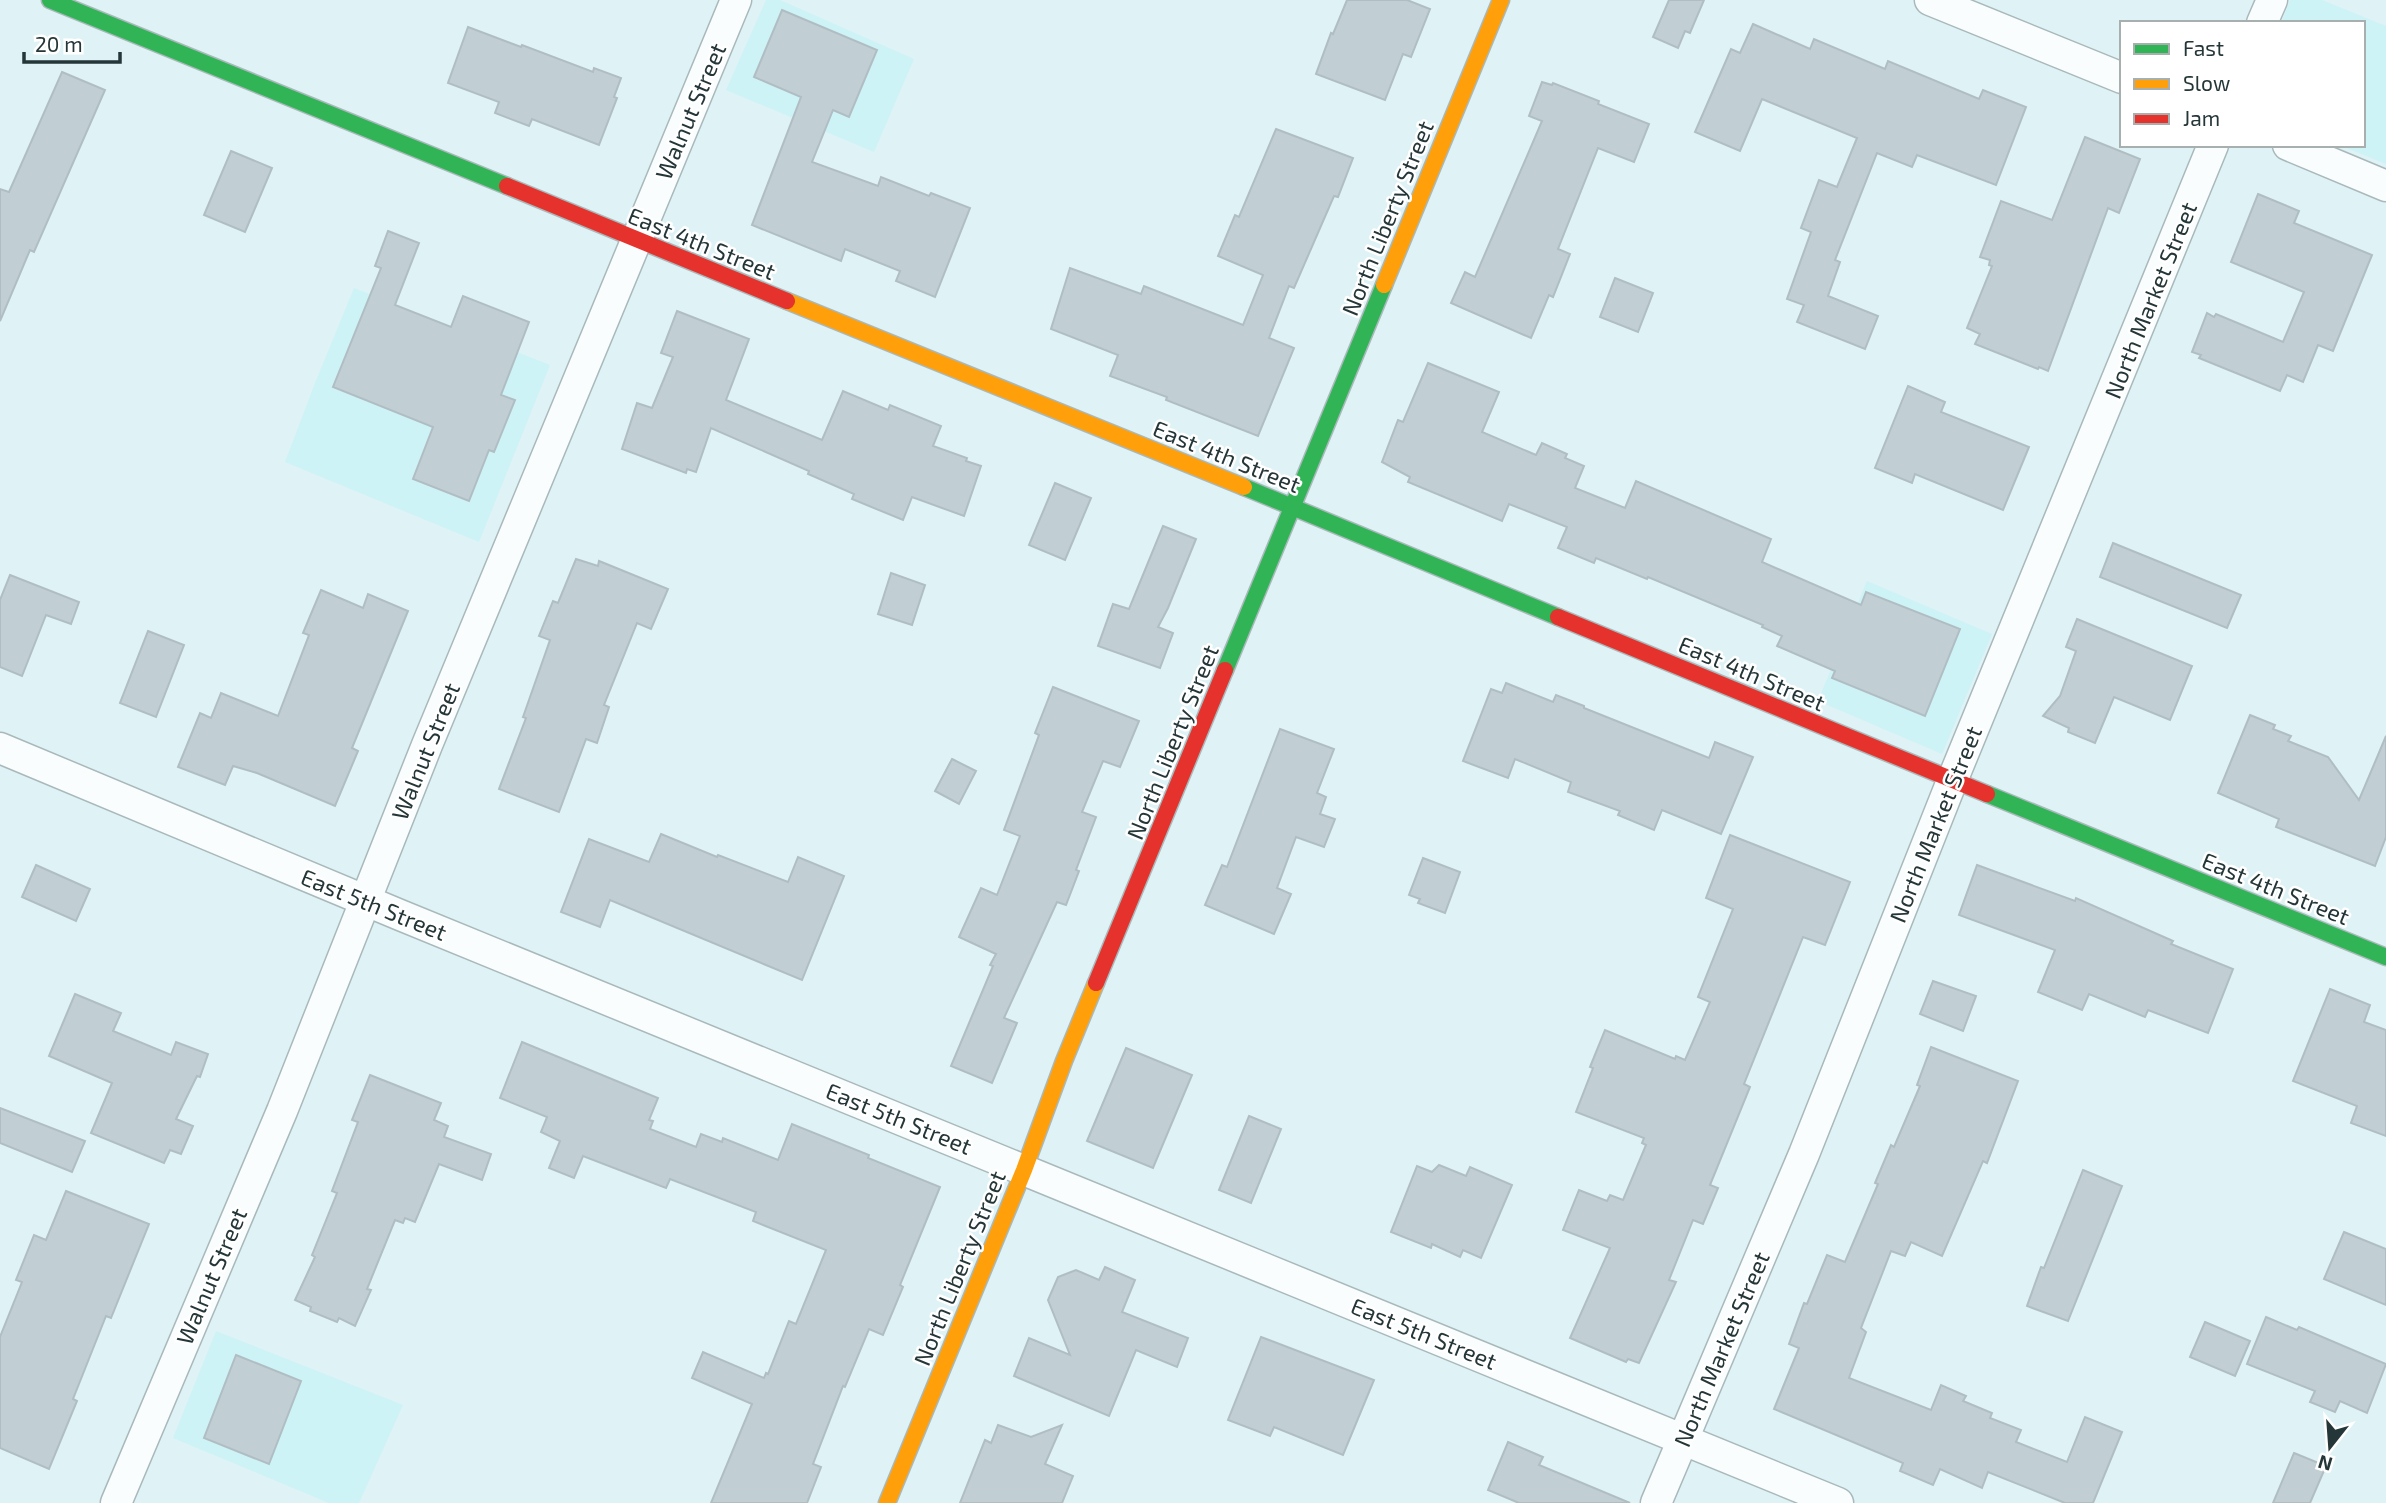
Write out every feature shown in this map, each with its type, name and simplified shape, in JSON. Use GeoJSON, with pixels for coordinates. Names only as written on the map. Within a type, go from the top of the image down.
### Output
{"type":"FeatureCollection","features":[{"type":"Feature","properties":{"kind":"street","name":"East 4th Street"},"geometry":{"type":"LineString","coordinates":[[50,0],[2386,957]]}},
{"type":"Feature","properties":{"kind":"street","name":"Walnut Street"},"geometry":{"type":"LineString","coordinates":[[116,1503],[282,1111],[426,746],[736,0]]}},
{"type":"Feature","properties":{"kind":"street","name":"North Liberty Street"},"geometry":{"type":"LineString","coordinates":[[887,1503],[1024,1170],[1064,1061],[1501,0]]}},
{"type":"Feature","properties":{"kind":"street"},"geometry":{"type":"LineString","coordinates":[[1930,0],[2120,77]]}},
{"type":"Feature","properties":{"kind":"street"},"geometry":{"type":"LineString","coordinates":[[2263,21],[2272,0]]}},
{"type":"Feature","properties":{"kind":"street","name":"North Market Street"},"geometry":{"type":"LineString","coordinates":[[1656,1503],[1804,1154],[1952,780],[2212,147]]}},
{"type":"Feature","properties":{"kind":"street"},"geometry":{"type":"LineString","coordinates":[[2293,147],[2386,186]]}},
{"type":"Feature","properties":{"kind":"street","name":"East 5th Street"},"geometry":{"type":"LineString","coordinates":[[0,748],[1838,1503]]}},
{"type":"Feature","properties":{"kind":"shaded area"},"geometry":{"type":"Polygon","coordinates":[[[766,0],[780,0],[914,59],[874,152],[726,90],[766,0]]]}},
{"type":"Feature","properties":{"kind":"shaded area"},"geometry":{"type":"Polygon","coordinates":[[[2290,0],[2322,0],[2386,26],[2386,164],[2344,147],[2365,147],[2365,21],[2282,21],[2290,0]]]}},
{"type":"Feature","properties":{"kind":"shaded area"},"geometry":{"type":"Polygon","coordinates":[[[354,288],[550,365],[479,542],[285,462],[354,288]]]}},
{"type":"Feature","properties":{"kind":"shaded area"},"geometry":{"type":"Polygon","coordinates":[[[1867,581],[1992,634],[1942,754],[1818,701],[1867,581]]]}},
{"type":"Feature","properties":{"kind":"shaded area"},"geometry":{"type":"Polygon","coordinates":[[[216,1331],[403,1405],[359,1503],[329,1503],[173,1438],[216,1331]]]}},
{"type":"Feature","properties":{"kind":"building"},"geometry":{"type":"Polygon","coordinates":[[[1347,0],[1407,0],[1430,9],[1411,57],[1403,54],[1385,100],[1316,74],[1347,0]]]}},
{"type":"Feature","properties":{"kind":"building"},"geometry":{"type":"Polygon","coordinates":[[[1669,0],[1704,0],[1690,33],[1685,31],[1678,48],[1653,37],[1669,0]]]}},
{"type":"Feature","properties":{"kind":"building"},"geometry":{"type":"Polygon","coordinates":[[[782,10],[877,50],[849,117],[833,110],[812,162],[878,186],[881,177],[929,196],[931,193],[970,208],[935,297],[896,281],[900,271],[845,249],[841,261],[752,225],[801,97],[754,77],[782,10]]]}},
{"type":"Feature","properties":{"kind":"building"},"geometry":{"type":"Polygon","coordinates":[[[1753,24],[1810,49],[1814,39],[1885,69],[1888,61],[1979,99],[1983,90],[2026,107],[1996,185],[1917,155],[1912,167],[1877,153],[1835,260],[1840,262],[1828,296],[1878,316],[1865,349],[1797,322],[1804,305],[1787,299],[1811,232],[1801,228],[1819,180],[1837,187],[1857,138],[1762,99],[1740,151],[1695,132],[1731,49],[1740,53],[1753,24]]]}},
{"type":"Feature","properties":{"kind":"building"},"geometry":{"type":"Polygon","coordinates":[[[468,27],[593,72],[594,68],[621,78],[614,97],[617,98],[599,145],[532,119],[529,126],[495,113],[499,102],[448,83],[468,27]]]}},
{"type":"Feature","properties":{"kind":"building"},"geometry":{"type":"Polygon","coordinates":[[[62,72],[105,90],[34,252],[30,250],[0,321],[0,189],[9,192],[62,72]]]}},
{"type":"Feature","properties":{"kind":"building"},"geometry":{"type":"Polygon","coordinates":[[[1542,82],[1553,83],[1599,101],[1598,104],[1649,124],[1634,162],[1598,148],[1558,249],[1570,254],[1553,297],[1549,295],[1531,338],[1451,303],[1465,272],[1475,277],[1542,121],[1529,116],[1542,82]]]}},
{"type":"Feature","properties":{"kind":"building"},"geometry":{"type":"Polygon","coordinates":[[[1276,129],[1353,158],[1338,197],[1334,196],[1294,288],[1289,286],[1269,338],[1294,348],[1258,436],[1110,376],[1118,355],[1051,329],[1070,268],[1141,294],[1144,286],[1243,325],[1263,275],[1218,256],[1235,215],[1239,217],[1276,129]]]}},
{"type":"Feature","properties":{"kind":"building"},"geometry":{"type":"Polygon","coordinates":[[[2085,137],[2140,159],[2119,213],[2108,208],[2048,371],[1975,344],[1980,334],[1967,328],[1992,266],[1989,265],[1990,260],[1980,257],[2001,201],[2052,220],[2085,137]]]}},
{"type":"Feature","properties":{"kind":"building"},"geometry":{"type":"Polygon","coordinates":[[[231,151],[272,168],[245,232],[204,215],[231,151]]]}},
{"type":"Feature","properties":{"kind":"building"},"geometry":{"type":"Polygon","coordinates":[[[2258,194],[2299,211],[2294,223],[2372,255],[2333,351],[2318,345],[2303,382],[2287,375],[2280,391],[2199,358],[2201,355],[2192,352],[2207,313],[2214,317],[2216,314],[2283,342],[2304,292],[2231,262],[2258,194]]]}},
{"type":"Feature","properties":{"kind":"building"},"geometry":{"type":"Polygon","coordinates":[[[388,231],[419,243],[395,305],[451,327],[463,296],[529,322],[501,395],[515,400],[494,452],[489,450],[469,501],[413,479],[433,427],[333,387],[381,268],[375,266],[388,231]]]}},
{"type":"Feature","properties":{"kind":"building"},"geometry":{"type":"Polygon","coordinates":[[[1615,278],[1653,293],[1638,332],[1600,317],[1615,278]]]}},
{"type":"Feature","properties":{"kind":"building"},"geometry":{"type":"Polygon","coordinates":[[[677,311],[749,339],[726,400],[822,440],[843,391],[888,410],[890,405],[941,426],[933,446],[981,466],[964,516],[912,497],[903,520],[852,499],[854,494],[808,474],[809,471],[711,428],[696,472],[687,469],[686,473],[622,449],[637,403],[652,408],[673,357],[661,353],[677,311]]]}},
{"type":"Feature","properties":{"kind":"building"},"geometry":{"type":"Polygon","coordinates":[[[1428,363],[1499,392],[1482,432],[1536,455],[1542,443],[1567,454],[1565,458],[1584,466],[1575,488],[1625,508],[1636,481],[1771,539],[1762,562],[1861,605],[1866,592],[1960,629],[1925,716],[1832,678],[1835,671],[1777,646],[1782,636],[1762,627],[1763,625],[1648,577],[1647,579],[1596,558],[1594,563],[1558,548],[1567,527],[1509,504],[1502,521],[1408,482],[1410,477],[1382,462],[1398,420],[1403,422],[1428,363]]]}},
{"type":"Feature","properties":{"kind":"building"},"geometry":{"type":"Polygon","coordinates":[[[1908,386],[1945,402],[1941,412],[2029,447],[2003,510],[1915,474],[1912,483],[1875,468],[1908,386]]]}},
{"type":"Feature","properties":{"kind":"building"},"geometry":{"type":"Polygon","coordinates":[[[1055,483],[1091,498],[1065,560],[1029,545],[1055,483]]]}},
{"type":"Feature","properties":{"kind":"building"},"geometry":{"type":"Polygon","coordinates":[[[1163,526],[1196,539],[1158,627],[1173,633],[1160,668],[1098,646],[1113,604],[1129,609],[1163,526]]]}},
{"type":"Feature","properties":{"kind":"building"},"geometry":{"type":"Polygon","coordinates":[[[2113,543],[2241,595],[2227,628],[2100,577],[2113,543]]]}},
{"type":"Feature","properties":{"kind":"building"},"geometry":{"type":"Polygon","coordinates":[[[576,559],[598,566],[599,561],[668,589],[651,629],[637,623],[604,705],[609,707],[597,743],[586,739],[559,812],[499,789],[526,718],[523,717],[550,640],[539,636],[553,601],[558,603],[576,559]]]}},
{"type":"Feature","properties":{"kind":"building"},"geometry":{"type":"Polygon","coordinates":[[[891,573],[925,585],[912,625],[878,614],[891,573]]]}},
{"type":"Feature","properties":{"kind":"building"},"geometry":{"type":"Polygon","coordinates":[[[10,575],[79,602],[71,624],[46,615],[22,676],[0,667],[0,600],[10,575]]]}},
{"type":"Feature","properties":{"kind":"building"},"geometry":{"type":"Polygon","coordinates":[[[321,590],[363,608],[368,594],[408,611],[352,748],[358,751],[335,806],[257,773],[233,766],[225,785],[178,767],[200,713],[211,718],[221,693],[278,716],[309,635],[303,633],[321,590]]]}},
{"type":"Feature","properties":{"kind":"building"},"geometry":{"type":"Polygon","coordinates":[[[2077,619],[2192,666],[2170,720],[2114,697],[2095,743],[2068,732],[2069,728],[2043,716],[2060,696],[2076,651],[2066,647],[2077,619]]]}},
{"type":"Feature","properties":{"kind":"building"},"geometry":{"type":"Polygon","coordinates":[[[148,631],[184,645],[156,717],[120,703],[148,631]]]}},
{"type":"Feature","properties":{"kind":"building"},"geometry":{"type":"Polygon","coordinates":[[[1506,683],[1553,702],[1556,695],[1709,758],[1715,742],[1753,757],[1721,834],[1662,810],[1654,830],[1618,815],[1620,811],[1568,792],[1571,782],[1515,759],[1508,778],[1463,761],[1491,689],[1502,693],[1506,683]]]}},
{"type":"Feature","properties":{"kind":"building"},"geometry":{"type":"Polygon","coordinates":[[[1053,687],[1139,721],[1120,767],[1103,761],[1082,812],[1096,817],[1076,870],[1079,871],[1066,905],[1057,902],[1004,1018],[1017,1023],[992,1083],[951,1066],[996,954],[959,937],[981,888],[997,895],[1020,836],[1004,830],[1039,735],[1035,733],[1053,687]]]}},
{"type":"Feature","properties":{"kind":"building"},"geometry":{"type":"Polygon","coordinates":[[[2250,715],[2275,725],[2273,729],[2291,736],[2288,741],[2328,757],[2359,800],[2386,736],[2386,837],[2375,866],[2276,827],[2279,819],[2218,793],[2250,715]]]}},
{"type":"Feature","properties":{"kind":"building"},"geometry":{"type":"Polygon","coordinates":[[[1280,729],[1334,749],[1317,793],[1326,797],[1320,814],[1335,819],[1324,847],[1296,837],[1277,888],[1291,894],[1274,934],[1205,905],[1222,865],[1227,867],[1280,729]]]}},
{"type":"Feature","properties":{"kind":"building"},"geometry":{"type":"Polygon","coordinates":[[[952,759],[976,771],[959,804],[935,791],[952,759]]]}},
{"type":"Feature","properties":{"kind":"building"},"geometry":{"type":"Polygon","coordinates":[[[661,834],[788,882],[798,857],[844,876],[802,980],[610,900],[600,927],[561,912],[589,839],[649,862],[661,834]]]}},
{"type":"Feature","properties":{"kind":"building"},"geometry":{"type":"Polygon","coordinates":[[[1730,835],[1850,882],[1825,945],[1803,937],[1744,1084],[1750,1087],[1710,1185],[1718,1188],[1703,1224],[1693,1220],[1669,1280],[1676,1282],[1639,1363],[1628,1359],[1626,1362],[1570,1338],[1610,1248],[1563,1230],[1579,1190],[1607,1201],[1610,1195],[1623,1200],[1646,1145],[1642,1143],[1644,1138],[1576,1112],[1605,1030],[1675,1059],[1676,1056],[1685,1060],[1710,1002],[1698,997],[1733,909],[1706,898],[1730,835]]]}},
{"type":"Feature","properties":{"kind":"building"},"geometry":{"type":"Polygon","coordinates":[[[1423,858],[1460,872],[1445,913],[1418,903],[1420,899],[1409,895],[1423,858]]]}},
{"type":"Feature","properties":{"kind":"building"},"geometry":{"type":"Polygon","coordinates":[[[36,865],[90,889],[76,921],[22,897],[36,865]]]}},
{"type":"Feature","properties":{"kind":"building"},"geometry":{"type":"Polygon","coordinates":[[[1977,865],[2075,901],[2076,898],[2173,941],[2171,944],[2233,969],[2208,1033],[2148,1010],[2145,1017],[2089,994],[2082,1010],[2038,992],[2055,950],[1959,915],[1977,865]]]}},
{"type":"Feature","properties":{"kind":"building"},"geometry":{"type":"Polygon","coordinates":[[[1933,981],[1976,996],[1963,1031],[1920,1014],[1933,981]]]}},
{"type":"Feature","properties":{"kind":"building"},"geometry":{"type":"Polygon","coordinates":[[[2330,989],[2370,1005],[2364,1022],[2386,1030],[2386,1136],[2351,1123],[2357,1106],[2293,1081],[2330,989]]]}},
{"type":"Feature","properties":{"kind":"building"},"geometry":{"type":"Polygon","coordinates":[[[75,994],[121,1013],[113,1031],[171,1055],[176,1042],[208,1054],[200,1077],[197,1076],[176,1119],[193,1126],[181,1154],[170,1150],[164,1163],[91,1133],[112,1083],[49,1056],[75,994]]]}},
{"type":"Feature","properties":{"kind":"building"},"geometry":{"type":"Polygon","coordinates":[[[522,1042],[658,1098],[649,1120],[653,1121],[650,1129],[696,1147],[701,1134],[722,1142],[723,1138],[778,1160],[792,1124],[940,1187],[900,1285],[903,1287],[883,1335],[869,1329],[845,1387],[843,1386],[813,1464],[821,1467],[807,1503],[711,1503],[752,1404],[692,1378],[703,1352],[764,1378],[789,1321],[796,1324],[826,1250],[753,1221],[756,1212],[670,1179],[666,1188],[583,1156],[574,1178],[549,1168],[560,1141],[541,1132],[547,1117],[500,1098],[522,1042]]]}},
{"type":"Feature","properties":{"kind":"building"},"geometry":{"type":"Polygon","coordinates":[[[1931,1047],[2018,1081],[1987,1163],[1983,1161],[1942,1256],[1911,1242],[1905,1256],[1891,1251],[1861,1328],[1866,1332],[1849,1378],[1931,1410],[1941,1385],[1966,1396],[1963,1401],[1992,1413],[1990,1418],[2021,1430],[2016,1442],[2067,1462],[2085,1417],[2122,1432],[2093,1503],[2065,1503],[1988,1472],[1982,1488],[1940,1469],[1933,1485],[1900,1471],[1903,1463],[1774,1409],[1799,1348],[1789,1344],[1804,1303],[1807,1304],[1827,1255],[1845,1262],[1878,1184],[1875,1183],[1891,1145],[1894,1147],[1920,1086],[1917,1085],[1931,1047]]]}},
{"type":"Feature","properties":{"kind":"building"},"geometry":{"type":"Polygon","coordinates":[[[1126,1048],[1192,1075],[1153,1168],[1087,1141],[1126,1048]]]}},
{"type":"Feature","properties":{"kind":"building"},"geometry":{"type":"Polygon","coordinates":[[[370,1075],[441,1103],[434,1120],[448,1126],[444,1137],[491,1154],[482,1180],[439,1164],[415,1222],[405,1218],[403,1223],[395,1220],[367,1289],[371,1290],[355,1326],[339,1318],[337,1322],[310,1311],[311,1307],[295,1300],[315,1257],[312,1255],[337,1193],[332,1191],[358,1122],[352,1120],[370,1075]]]}},
{"type":"Feature","properties":{"kind":"building"},"geometry":{"type":"Polygon","coordinates":[[[0,1108],[85,1141],[72,1172],[0,1143],[0,1108]]]}},
{"type":"Feature","properties":{"kind":"building"},"geometry":{"type":"Polygon","coordinates":[[[1249,1116],[1281,1129],[1251,1203],[1219,1190],[1249,1116]]]}},
{"type":"Feature","properties":{"kind":"building"},"geometry":{"type":"Polygon","coordinates":[[[1439,1165],[1466,1176],[1470,1167],[1512,1185],[1481,1258],[1463,1250],[1460,1257],[1432,1244],[1431,1248],[1391,1232],[1417,1166],[1432,1172],[1439,1165]]]}},
{"type":"Feature","properties":{"kind":"building"},"geometry":{"type":"Polygon","coordinates":[[[2083,1170],[2122,1186],[2068,1321],[2027,1306],[2083,1170]]]}},
{"type":"Feature","properties":{"kind":"building"},"geometry":{"type":"Polygon","coordinates":[[[66,1191],[149,1224],[111,1318],[106,1316],[73,1399],[77,1401],[49,1469],[0,1448],[0,1337],[22,1282],[16,1280],[34,1235],[46,1240],[66,1191]]]}},
{"type":"Feature","properties":{"kind":"building"},"geometry":{"type":"Polygon","coordinates":[[[2344,1232],[2386,1249],[2386,1305],[2324,1279],[2344,1232]]]}},
{"type":"Feature","properties":{"kind":"building"},"geometry":{"type":"Polygon","coordinates":[[[1105,1267],[1135,1280],[1122,1312],[1188,1338],[1177,1367],[1136,1350],[1109,1416],[1014,1376],[1029,1338],[1070,1355],[1048,1300],[1058,1277],[1076,1270],[1099,1280],[1105,1267]]]}},
{"type":"Feature","properties":{"kind":"building"},"geometry":{"type":"Polygon","coordinates":[[[2266,1317],[2297,1330],[2299,1327],[2386,1364],[2367,1413],[2340,1401],[2335,1412],[2310,1402],[2315,1391],[2247,1364],[2266,1317]]]}},
{"type":"Feature","properties":{"kind":"building"},"geometry":{"type":"Polygon","coordinates":[[[2205,1322],[2250,1341],[2235,1376],[2190,1357],[2205,1322]]]}},
{"type":"Feature","properties":{"kind":"building"},"geometry":{"type":"Polygon","coordinates":[[[1261,1337],[1374,1380],[1343,1455],[1274,1427],[1270,1436],[1228,1420],[1261,1337]]]}},
{"type":"Feature","properties":{"kind":"building"},"geometry":{"type":"Polygon","coordinates":[[[236,1355],[301,1381],[269,1464],[204,1438],[236,1355]]]}},
{"type":"Feature","properties":{"kind":"building"},"geometry":{"type":"Polygon","coordinates":[[[998,1425],[1031,1437],[1062,1425],[1045,1464],[1073,1476],[1062,1503],[960,1503],[985,1440],[991,1443],[998,1425]]]}},
{"type":"Feature","properties":{"kind":"building"},"geometry":{"type":"Polygon","coordinates":[[[1508,1442],[1543,1457],[1539,1465],[1630,1503],[1519,1503],[1488,1490],[1508,1442]]]}},
{"type":"Feature","properties":{"kind":"building"},"geometry":{"type":"Polygon","coordinates":[[[2294,1453],[2326,1466],[2310,1503],[2273,1503],[2294,1453]]]}},
{"type":"Feature","properties":{"kind":"traffic: fast"},"geometry":{"type":"LineString","coordinates":[[50,0],[507,186]]}},
{"type":"Feature","properties":{"kind":"traffic: fast"},"geometry":{"type":"LineString","coordinates":[[1225,670],[1384,285]]}},
{"type":"Feature","properties":{"kind":"traffic: fast"},"geometry":{"type":"LineString","coordinates":[[1244,487],[1558,617]]}},
{"type":"Feature","properties":{"kind":"traffic: fast"},"geometry":{"type":"LineString","coordinates":[[1987,794],[2386,957]]}},
{"type":"Feature","properties":{"kind":"traffic: slow"},"geometry":{"type":"LineString","coordinates":[[1384,285],[1501,0]]}},
{"type":"Feature","properties":{"kind":"traffic: slow"},"geometry":{"type":"LineString","coordinates":[[787,301],[1244,487]]}},
{"type":"Feature","properties":{"kind":"traffic: slow"},"geometry":{"type":"LineString","coordinates":[[887,1503],[1024,1170],[1096,983]]}},
{"type":"Feature","properties":{"kind":"traffic: jam"},"geometry":{"type":"LineString","coordinates":[[507,186],[787,301]]}},
{"type":"Feature","properties":{"kind":"traffic: jam"},"geometry":{"type":"LineString","coordinates":[[1558,617],[1987,794]]}},
{"type":"Feature","properties":{"kind":"traffic: jam"},"geometry":{"type":"LineString","coordinates":[[1096,983],[1225,670]]}}]}
